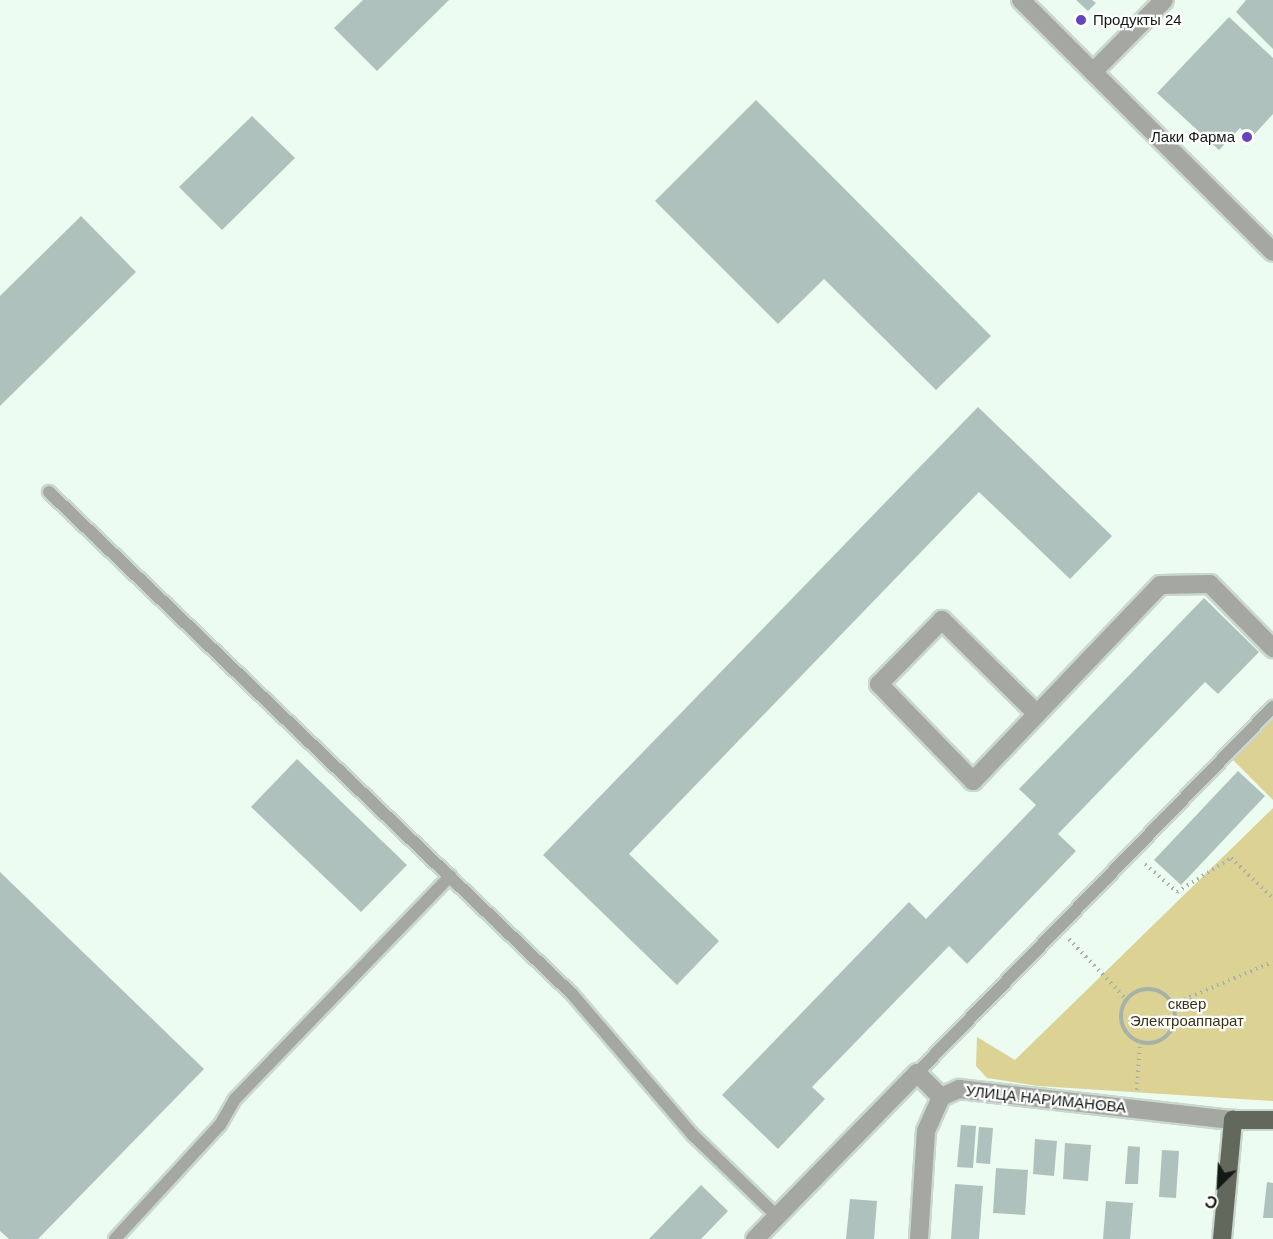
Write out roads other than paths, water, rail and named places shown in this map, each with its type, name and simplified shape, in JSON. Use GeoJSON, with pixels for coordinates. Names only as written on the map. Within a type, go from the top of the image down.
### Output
{"type":"FeatureCollection","features":[{"type":"Feature","properties":{"kind":"main road","name":"УЛИЦА НАРИМАНОВА"},"geometry":{"type":"LineString","coordinates":[[1233,1120],[1273,1120]]}},
{"type":"Feature","properties":{"kind":"main road"},"geometry":{"type":"LineString","coordinates":[[1222,1239],[1233,1120]]}},
{"type":"Feature","properties":{"kind":"street"},"geometry":{"type":"LineString","coordinates":[[1021,0],[1273,252]]}},
{"type":"Feature","properties":{"kind":"street"},"geometry":{"type":"LineString","coordinates":[[1093,72],[1164,0]]}},
{"type":"Feature","properties":{"kind":"street"},"geometry":{"type":"LineString","coordinates":[[1037,714],[942,620],[879,684],[972,781],[1037,714],[1160,585],[1210,584],[1273,648]]}},
{"type":"Feature","properties":{"kind":"street"},"geometry":{"type":"LineString","coordinates":[[755,1239],[916,1073],[941,1097],[926,1131],[919,1239]]}},
{"type":"Feature","properties":{"kind":"street","name":"УЛИЦА НАРИМАНОВА"},"geometry":{"type":"LineString","coordinates":[[941,1097],[959,1089],[1233,1120]]}},
{"type":"Feature","properties":{"kind":"lane"},"geometry":{"type":"LineString","coordinates":[[49,492],[572,994],[693,1135],[777,1216]]}},
{"type":"Feature","properties":{"kind":"lane"},"geometry":{"type":"LineString","coordinates":[[916,1073],[1273,707]]}},
{"type":"Feature","properties":{"kind":"lane"},"geometry":{"type":"LineString","coordinates":[[116,1239],[220,1125],[235,1099],[450,876]]}},
{"type":"Feature","properties":{"kind":"place","name":"Продукты 24"},"geometry":{"type":"Point","coordinates":[1081,20]}},
{"type":"Feature","properties":{"kind":"place","name":"Лаки Фарма"},"geometry":{"type":"Point","coordinates":[1247,137]}},
{"type":"Feature","properties":{"kind":"park label","name":"cквер Электроаппарат"},"geometry":{"type":"Point","coordinates":[1187,1012]}}]}
